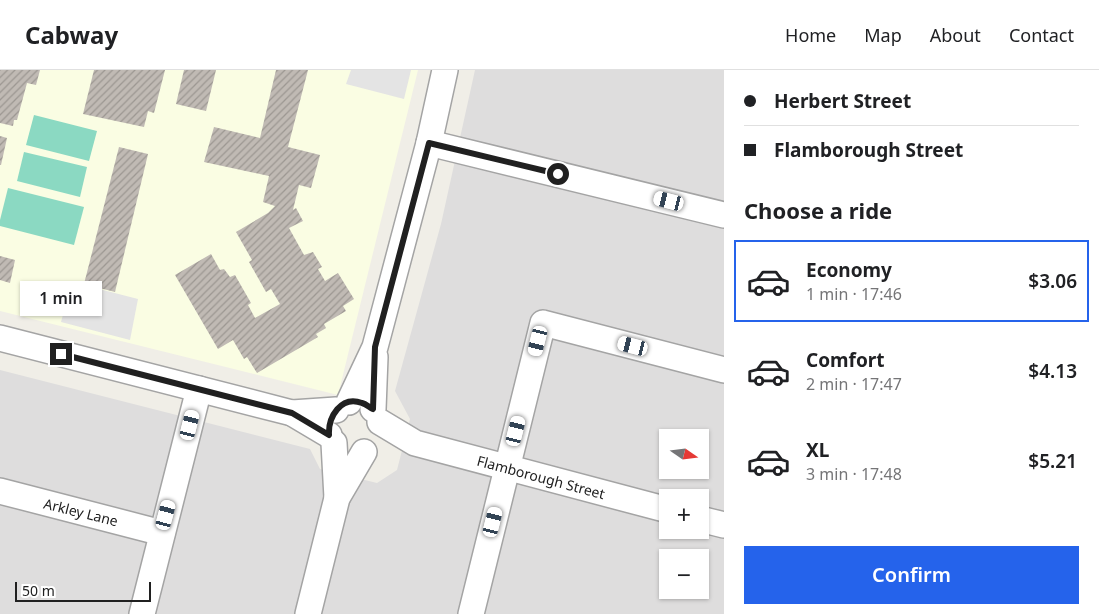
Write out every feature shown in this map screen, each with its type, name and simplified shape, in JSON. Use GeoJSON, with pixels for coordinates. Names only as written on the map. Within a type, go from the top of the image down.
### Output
{"type":"FeatureCollection","features":[{"type":"Feature","properties":{"kind":"street"},"geometry":{"type":"LineString","coordinates":[[337,498],[332,439],[328,426],[331,417],[342,406],[375,347],[429,143],[444,70]]}},
{"type":"Feature","properties":{"kind":"street"},"geometry":{"type":"LineString","coordinates":[[429,143],[724,215]]}},
{"type":"Feature","properties":{"kind":"street"},"geometry":{"type":"LineString","coordinates":[[471,614],[543,323],[724,370]]}},
{"type":"Feature","properties":{"kind":"street"},"geometry":{"type":"LineString","coordinates":[[0,338],[292,413],[332,439],[340,449],[348,453],[356,453],[368,449]]}},
{"type":"Feature","properties":{"kind":"street"},"geometry":{"type":"LineString","coordinates":[[308,614],[337,498],[368,449],[377,439],[380,431],[376,416],[375,347]]}},
{"type":"Feature","properties":{"kind":"street"},"geometry":{"type":"LineString","coordinates":[[142,614],[199,389]]}},
{"type":"Feature","properties":{"kind":"street"},"geometry":{"type":"LineString","coordinates":[[292,413],[362,403],[376,416]]}},
{"type":"Feature","properties":{"kind":"street","name":"Flamborough Street"},"geometry":{"type":"LineString","coordinates":[[376,416],[415,443],[659,508]]}},
{"type":"Feature","properties":{"kind":"street","name":"Flamborough Street"},"geometry":{"type":"LineString","coordinates":[[368,449],[415,443]]}},
{"type":"Feature","properties":{"kind":"street","name":"Arkley Lane"},"geometry":{"type":"LineString","coordinates":[[0,491],[162,533]]}},
{"type":"Feature","properties":{"kind":"street"},"geometry":{"type":"LineString","coordinates":[[709,521],[724,525]]}},
{"type":"Feature","properties":{"kind":"shaded area"},"geometry":{"type":"Polygon","coordinates":[[[0,70],[418,70],[338,395],[0,311],[0,70]]]}},
{"type":"Feature","properties":{"kind":"shaded area"},"geometry":{"type":"Polygon","coordinates":[[[351,70],[411,70],[404,99],[346,84],[351,70]]]}},
{"type":"Feature","properties":{"kind":"shaded area"},"geometry":{"type":"Polygon","coordinates":[[[475,70],[724,70],[724,614],[0,614],[0,370],[310,449],[320,469],[377,483],[397,470],[410,419],[395,391],[441,224],[475,70]]]}},
{"type":"Feature","properties":{"kind":"shaded area"},"geometry":{"type":"Polygon","coordinates":[[[72,282],[138,299],[130,340],[61,322],[72,282]]]}},
{"type":"Feature","properties":{"kind":"green space"},"geometry":{"type":"Polygon","coordinates":[[[34,115],[97,131],[89,161],[26,145],[34,115]]]}},
{"type":"Feature","properties":{"kind":"green space"},"geometry":{"type":"Polygon","coordinates":[[[24,152],[87,167],[80,197],[17,181],[24,152]]]}},
{"type":"Feature","properties":{"kind":"green space"},"geometry":{"type":"Polygon","coordinates":[[[8,188],[84,207],[74,245],[0,226],[8,188]]]}},
{"type":"Feature","properties":{"kind":"building"},"geometry":{"type":"Polygon","coordinates":[[[0,70],[40,70],[36,85],[27,83],[17,120],[14,120],[13,126],[0,123],[0,70]]]}},
{"type":"Feature","properties":{"kind":"building"},"geometry":{"type":"Polygon","coordinates":[[[94,70],[165,70],[154,113],[148,111],[144,127],[83,114],[94,70]]]}},
{"type":"Feature","properties":{"kind":"building"},"geometry":{"type":"Polygon","coordinates":[[[184,70],[216,70],[206,111],[176,104],[184,70]]]}},
{"type":"Feature","properties":{"kind":"building"},"geometry":{"type":"Polygon","coordinates":[[[276,70],[308,70],[288,147],[320,155],[311,188],[299,185],[293,210],[296,208],[303,221],[289,228],[304,255],[313,252],[322,267],[318,269],[325,281],[338,273],[354,299],[343,306],[346,311],[324,324],[326,328],[316,334],[318,337],[257,373],[247,357],[244,359],[233,340],[218,349],[175,275],[211,254],[220,270],[224,269],[230,277],[235,275],[251,303],[248,305],[255,318],[280,304],[271,289],[266,292],[249,262],[252,260],[236,232],[268,213],[275,206],[263,202],[269,176],[204,162],[214,127],[260,138],[276,70]]]}},
{"type":"Feature","properties":{"kind":"building"},"geometry":{"type":"Polygon","coordinates":[[[0,136],[7,138],[1,165],[0,165],[0,136]]]}},
{"type":"Feature","properties":{"kind":"building"},"geometry":{"type":"Polygon","coordinates":[[[119,147],[148,154],[115,292],[84,284],[119,147]]]}},
{"type":"Feature","properties":{"kind":"building"},"geometry":{"type":"Polygon","coordinates":[[[0,256],[15,260],[10,283],[0,280],[0,256]]]}},
{"type":"Feature","properties":{"kind":"route"},"geometry":{"type":"LineString","coordinates":[[61,354],[292,413],[329,435],[328,426],[331,417],[343,404],[349,402],[362,403],[373,409],[375,347],[429,143],[558,174]]}}]}
